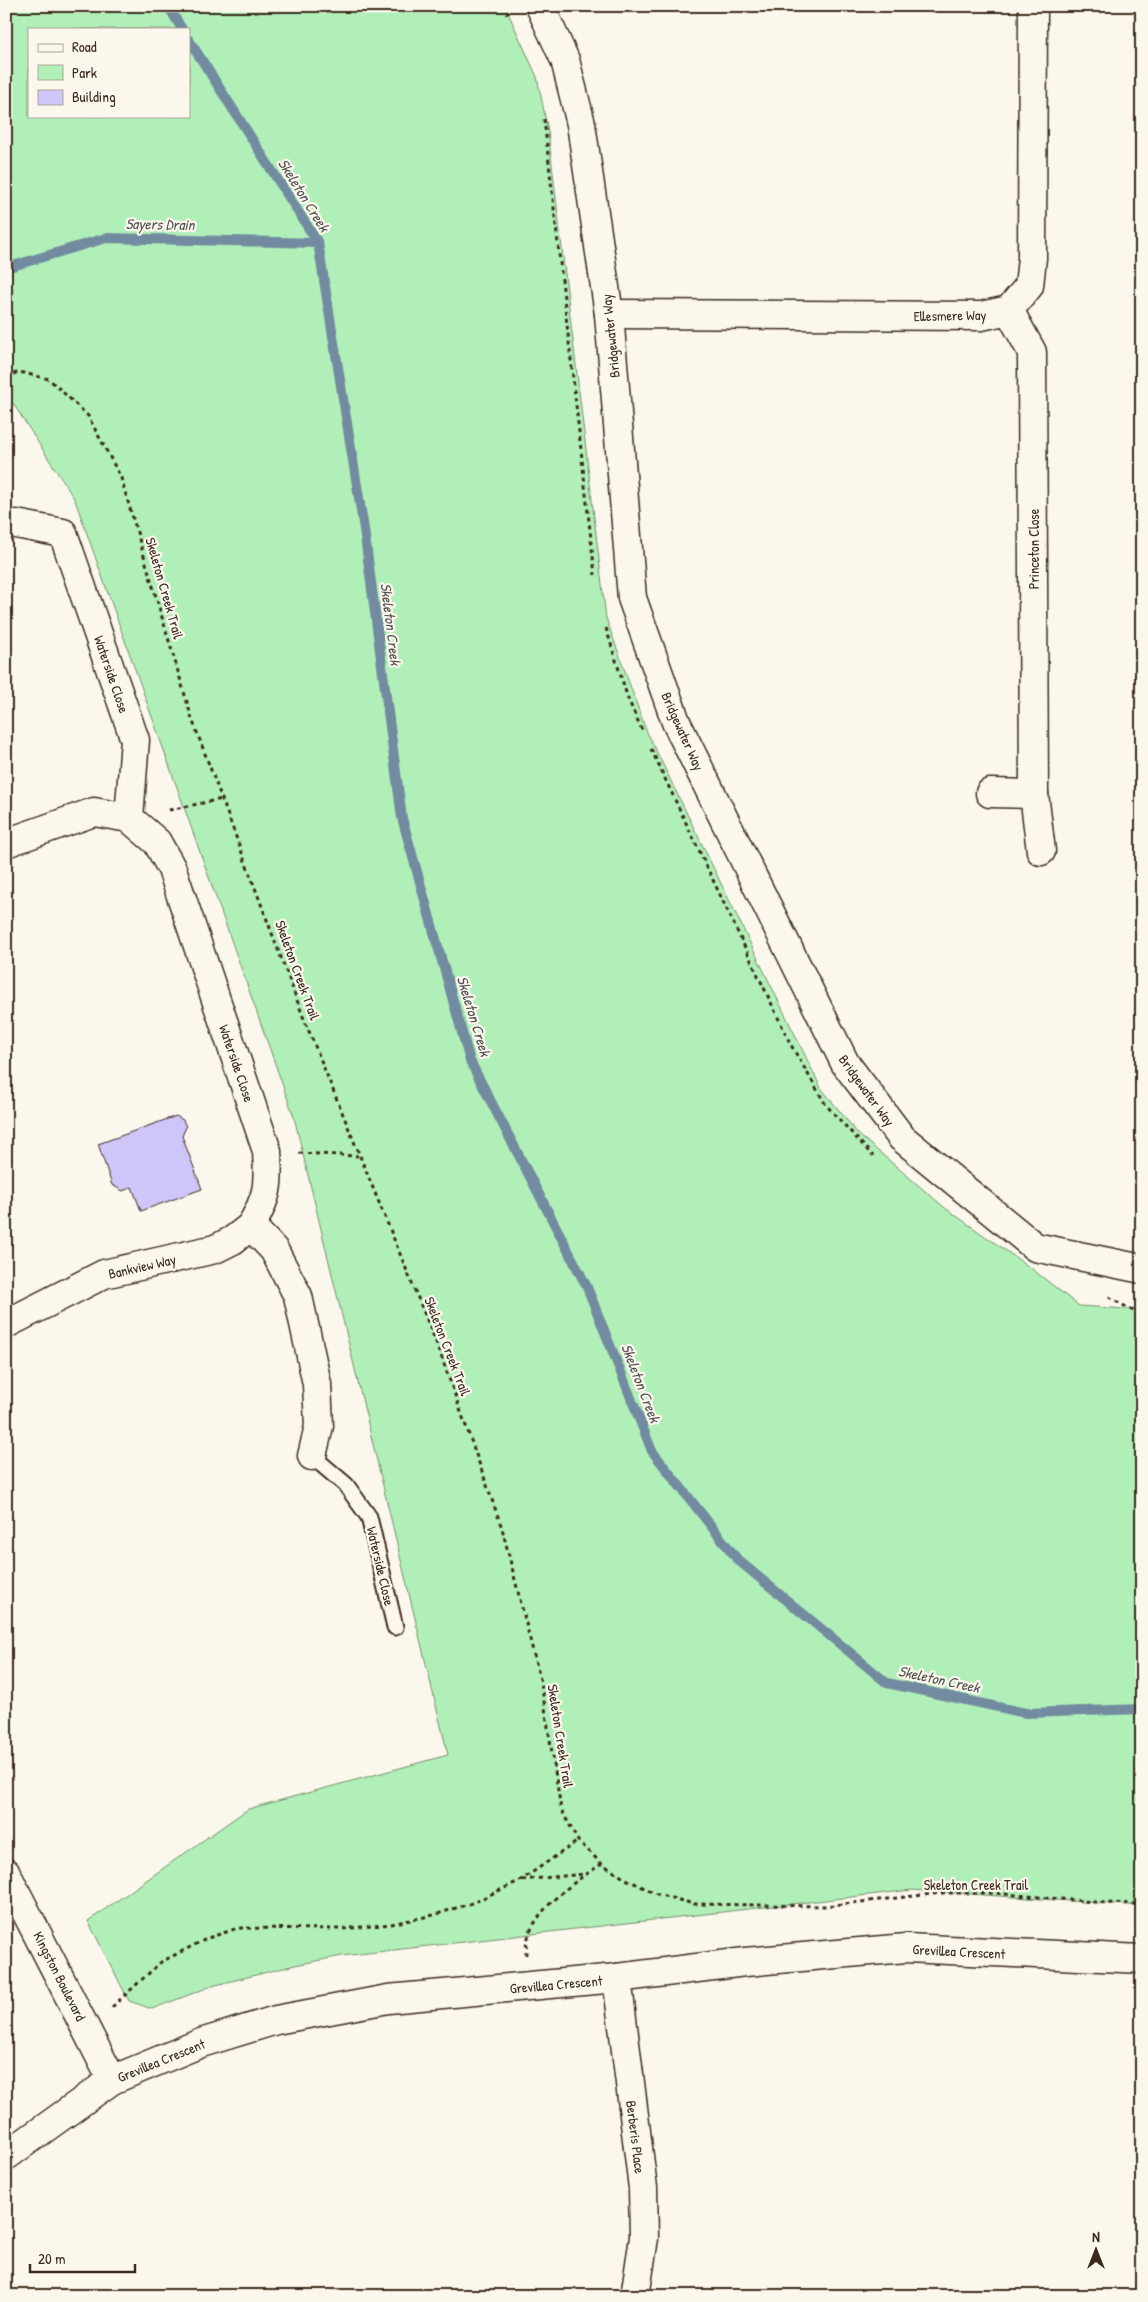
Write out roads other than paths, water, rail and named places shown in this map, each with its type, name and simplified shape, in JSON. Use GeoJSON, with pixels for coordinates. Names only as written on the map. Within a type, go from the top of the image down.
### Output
{"type":"FeatureCollection","features":[{"type":"Feature","properties":{"kind":"street","name":"Bridgewater Way"},"geometry":{"type":"LineString","coordinates":[[540,6],[565,60],[581,124],[609,314],[632,598],[676,722],[845,1063],[902,1138],[1035,1247],[1142,1269]]}},
{"type":"Feature","properties":{"kind":"street"},"geometry":{"type":"LineString","coordinates":[[1009,310],[1030,286],[1032,258],[1033,6]]}},
{"type":"Feature","properties":{"kind":"street","name":"Ellesmere Way"},"geometry":{"type":"LineString","coordinates":[[609,314],[981,316],[1009,310]]}},
{"type":"Feature","properties":{"kind":"street","name":"Princeton Close"},"geometry":{"type":"LineString","coordinates":[[1009,310],[1032,352],[1034,794],[1041,851]]}},
{"type":"Feature","properties":{"kind":"street","name":"Waterside Close"},"geometry":{"type":"LineString","coordinates":[[16,524],[62,533],[135,740],[129,818],[157,842],[172,869],[267,1151],[269,1181],[264,1204],[250,1226],[274,1250],[298,1296],[317,1384],[319,1426],[312,1456]]}},
{"type":"Feature","properties":{"kind":"street"},"geometry":{"type":"LineString","coordinates":[[990,793],[1034,794]]}},
{"type":"Feature","properties":{"kind":"street"},"geometry":{"type":"LineString","coordinates":[[6,843],[94,812],[129,818]]}},
{"type":"Feature","properties":{"kind":"street","name":"Bankview Way"},"geometry":{"type":"LineString","coordinates":[[6,1324],[104,1274],[215,1249],[234,1240],[250,1226]]}},
{"type":"Feature","properties":{"kind":"street","name":"Kingston Boulevard"},"geometry":{"type":"LineString","coordinates":[[6,1872],[88,2029],[112,2080]]}},
{"type":"Feature","properties":{"kind":"street","name":"Grevillea Crescent"},"geometry":{"type":"LineString","coordinates":[[6,2156],[112,2080],[201,2043],[276,2020],[388,1999],[617,1978],[745,1962],[906,1948],[1142,1959]]}},
{"type":"Feature","properties":{"kind":"street","name":"Berberis Place"},"geometry":{"type":"LineString","coordinates":[[617,1978],[643,2188],[644,2238],[635,2296]]}},
{"type":"Feature","properties":{"kind":"lane","name":"Waterside Close"},"geometry":{"type":"LineString","coordinates":[[312,1456],[346,1485],[369,1516],[395,1627]]}},
{"type":"Feature","properties":{"kind":"waterway","name":"Skeleton Creek"},"geometry":{"type":"LineString","coordinates":[[168,6],[181,28]]}},
{"type":"Feature","properties":{"kind":"waterway","name":"Skeleton Creek"},"geometry":{"type":"LineString","coordinates":[[190,42],[318,243],[364,529],[402,818],[470,1061],[587,1287],[652,1451],[738,1560],[887,1683],[1026,1713],[1142,1709]]}},
{"type":"Feature","properties":{"kind":"waterway","name":"Sayers Drain"},"geometry":{"type":"LineString","coordinates":[[6,268],[106,238],[318,243]]}}]}
